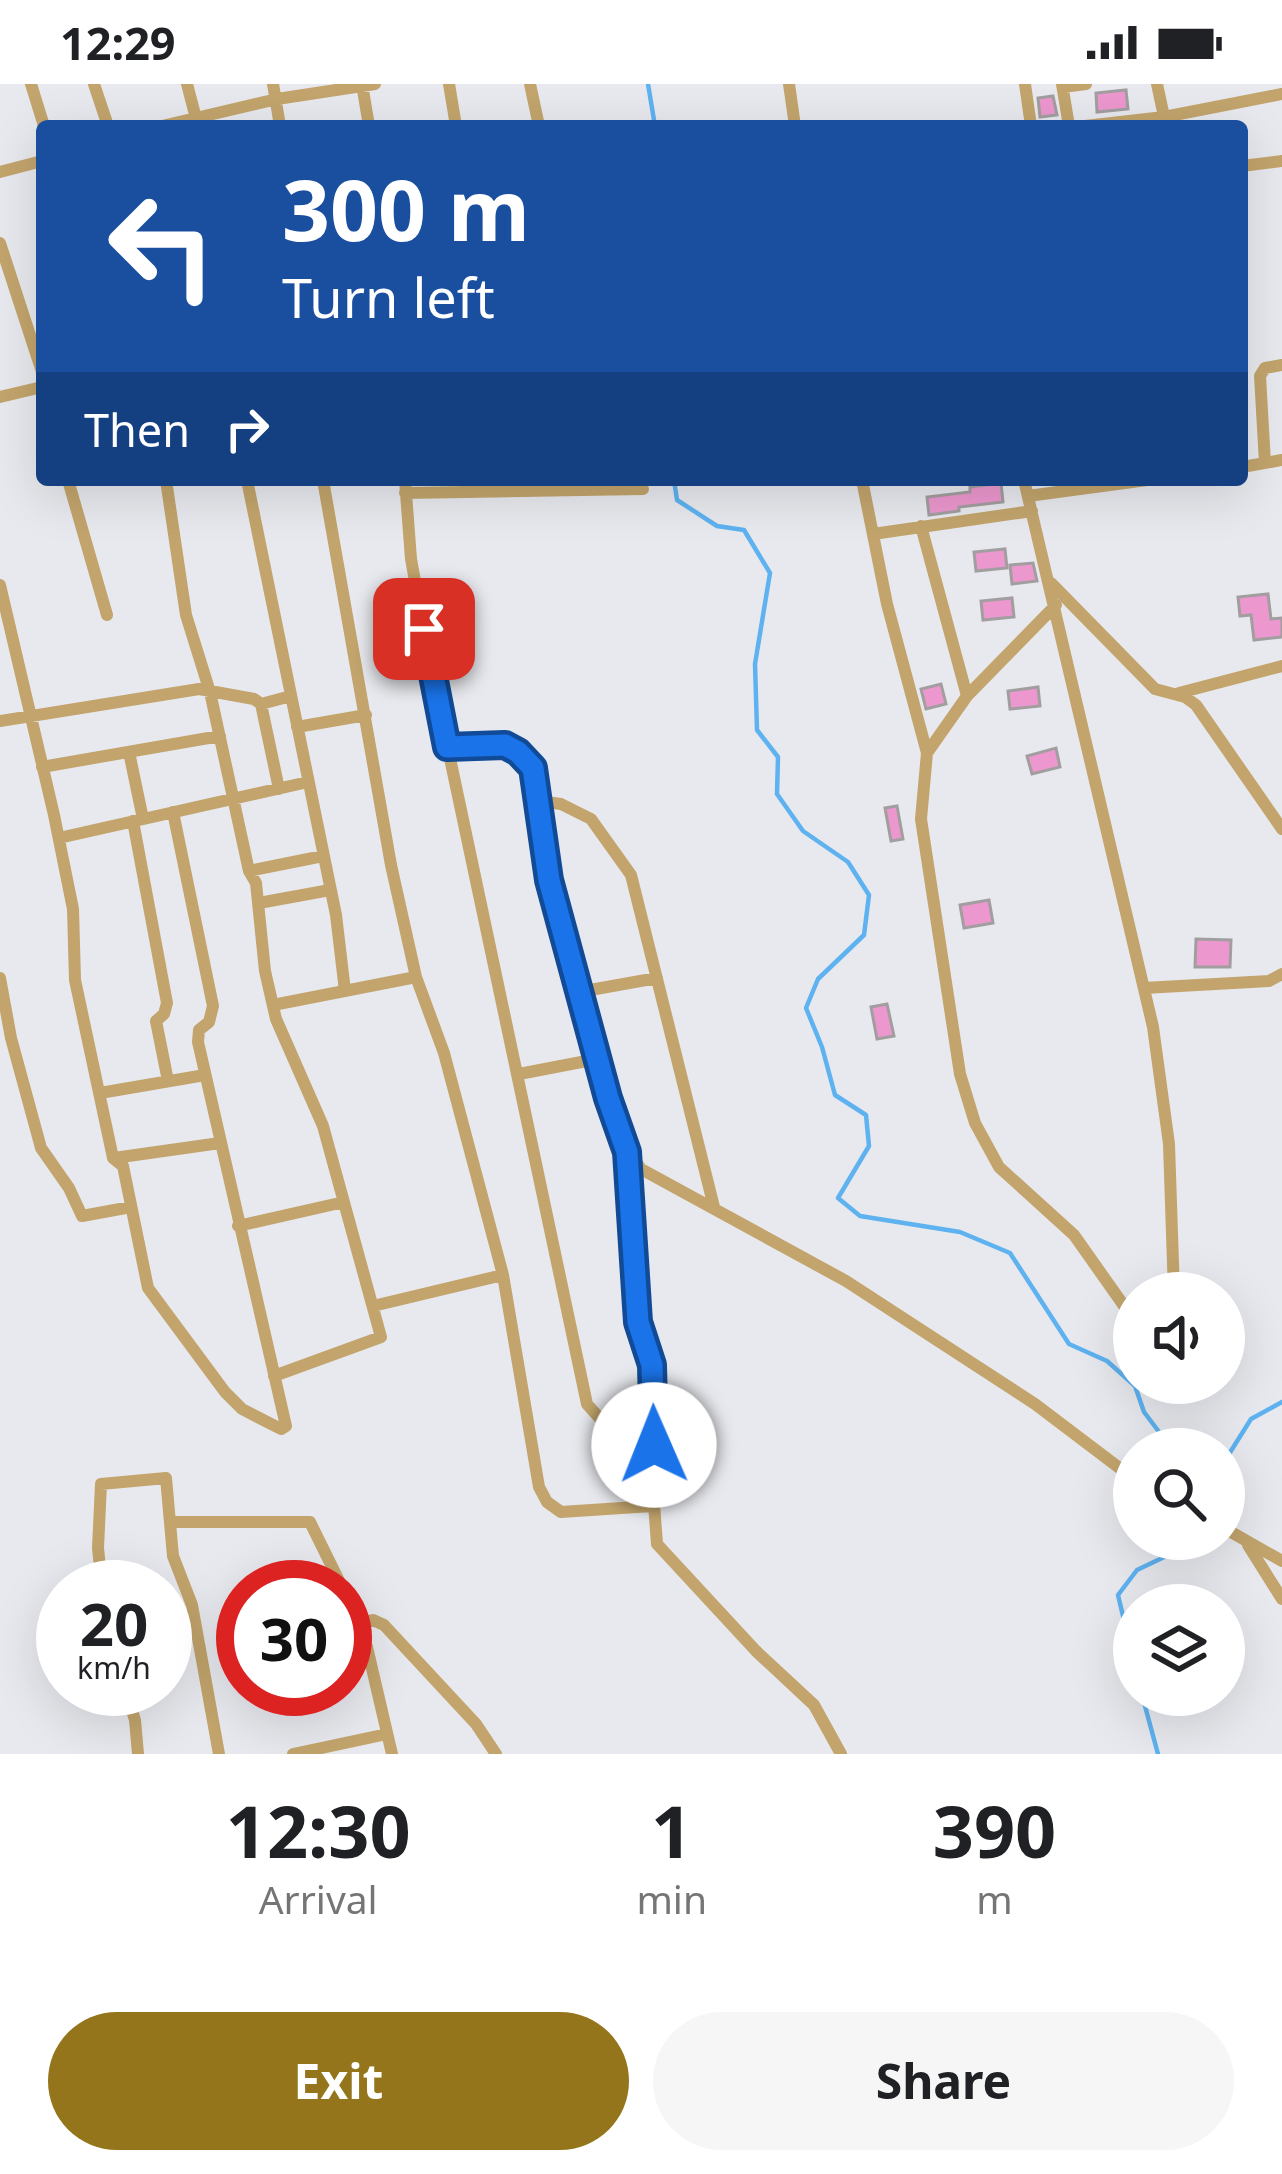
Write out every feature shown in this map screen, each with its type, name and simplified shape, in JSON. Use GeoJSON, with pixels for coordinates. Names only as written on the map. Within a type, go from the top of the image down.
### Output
{"type":"FeatureCollection","features":[{"type":"Feature","properties":{"kind":"street"},"geometry":{"type":"LineString","coordinates":[[32,84],[42,120]]}},
{"type":"Feature","properties":{"kind":"street"},"geometry":{"type":"LineString","coordinates":[[94,84],[106,120]]}},
{"type":"Feature","properties":{"kind":"street"},"geometry":{"type":"LineString","coordinates":[[187,84],[197,120]]}},
{"type":"Feature","properties":{"kind":"street"},"geometry":{"type":"LineString","coordinates":[[273,84],[279,120]]}},
{"type":"Feature","properties":{"kind":"street"},"geometry":{"type":"LineString","coordinates":[[449,84],[455,120]]}},
{"type":"Feature","properties":{"kind":"street"},"geometry":{"type":"LineString","coordinates":[[530,84],[538,120]]}},
{"type":"Feature","properties":{"kind":"street"},"geometry":{"type":"LineString","coordinates":[[789,84],[794,120]]}},
{"type":"Feature","properties":{"kind":"street"},"geometry":{"type":"LineString","coordinates":[[1024,84],[1030,120]]}},
{"type":"Feature","properties":{"kind":"street"},"geometry":{"type":"LineString","coordinates":[[1068,120],[1062,86],[1086,84]]}},
{"type":"Feature","properties":{"kind":"street"},"geometry":{"type":"LineString","coordinates":[[1157,84],[1165,120]]}},
{"type":"Feature","properties":{"kind":"street"},"geometry":{"type":"LineString","coordinates":[[201,120],[277,100],[366,85],[369,120]]}},
{"type":"Feature","properties":{"kind":"street"},"geometry":{"type":"LineString","coordinates":[[1173,120],[1282,94]]}},
{"type":"Feature","properties":{"kind":"street"},"geometry":{"type":"LineString","coordinates":[[1248,165],[1282,161]]}},
{"type":"Feature","properties":{"kind":"street"},"geometry":{"type":"LineString","coordinates":[[0,172],[36,163]]}},
{"type":"Feature","properties":{"kind":"street"},"geometry":{"type":"LineString","coordinates":[[0,243],[36,354]]}},
{"type":"Feature","properties":{"kind":"street"},"geometry":{"type":"LineString","coordinates":[[1265,464],[1260,376],[1265,368],[1282,365]]}},
{"type":"Feature","properties":{"kind":"street"},"geometry":{"type":"LineString","coordinates":[[0,397],[36,392]]}},
{"type":"Feature","properties":{"kind":"street"},"geometry":{"type":"LineString","coordinates":[[1248,466],[1282,460]]}},
{"type":"Feature","properties":{"kind":"street"},"geometry":{"type":"LineString","coordinates":[[70,486],[107,615]]}},
{"type":"Feature","properties":{"kind":"street"},"geometry":{"type":"LineString","coordinates":[[167,486],[186,615],[210,692],[249,872],[256,883],[273,1005],[323,1126],[381,1338],[274,1376]]}},
{"type":"Feature","properties":{"kind":"street"},"geometry":{"type":"LineString","coordinates":[[248,486],[330,890],[345,991]]}},
{"type":"Feature","properties":{"kind":"street"},"geometry":{"type":"LineString","coordinates":[[324,486],[391,865],[416,977],[443,1054],[503,1275],[539,1486],[547,1502],[562,1512],[652,1506]]}},
{"type":"Feature","properties":{"kind":"street"},"geometry":{"type":"LineString","coordinates":[[863,486],[927,753],[921,819],[927,877],[960,1074],[975,1124],[999,1167],[1074,1235],[1113,1290]]}},
{"type":"Feature","properties":{"kind":"street"},"geometry":{"type":"LineString","coordinates":[[1026,486],[1144,988],[1169,1144],[1173,1272]]}},
{"type":"Feature","properties":{"kind":"street"},"geometry":{"type":"LineString","coordinates":[[873,534],[1116,486]]}},
{"type":"Feature","properties":{"kind":"street"},"geometry":{"type":"LineString","coordinates":[[643,489],[405,487],[411,559],[447,747],[587,1405],[652,1477]]}},
{"type":"Feature","properties":{"kind":"street"},"geometry":{"type":"LineString","coordinates":[[921,526],[967,696]]}},
{"type":"Feature","properties":{"kind":"street"},"geometry":{"type":"LineString","coordinates":[[1050,582],[1155,689],[1196,705],[1282,829]]}},
{"type":"Feature","properties":{"kind":"street"},"geometry":{"type":"LineString","coordinates":[[0,585],[4,622],[73,909],[75,980],[112,1158],[123,1166],[148,1288],[225,1392],[280,1430],[286,1426],[197,1036],[209,1022],[213,1006],[173,812]]}},
{"type":"Feature","properties":{"kind":"street"},"geometry":{"type":"LineString","coordinates":[[927,753],[967,696],[1055,604]]}},
{"type":"Feature","properties":{"kind":"street"},"geometry":{"type":"LineString","coordinates":[[1174,694],[1282,666]]}},
{"type":"Feature","properties":{"kind":"street"},"geometry":{"type":"LineString","coordinates":[[0,721],[199,688],[254,699],[261,704],[278,789]]}},
{"type":"Feature","properties":{"kind":"street"},"geometry":{"type":"LineString","coordinates":[[261,704],[291,696]]}},
{"type":"Feature","properties":{"kind":"street"},"geometry":{"type":"LineString","coordinates":[[297,727],[366,716]]}},
{"type":"Feature","properties":{"kind":"street"},"geometry":{"type":"LineString","coordinates":[[42,767],[220,736]]}},
{"type":"Feature","properties":{"kind":"street"},"geometry":{"type":"LineString","coordinates":[[447,747],[505,745],[533,768],[549,880],[627,1152],[638,1322],[652,1365],[652,1506],[657,1544],[756,1651],[814,1705],[841,1754]]}},
{"type":"Feature","properties":{"kind":"street"},"geometry":{"type":"LineString","coordinates":[[129,752],[167,1003],[156,1021],[168,1081]]}},
{"type":"Feature","properties":{"kind":"street"},"geometry":{"type":"LineString","coordinates":[[59,838],[308,782]]}},
{"type":"Feature","properties":{"kind":"street"},"geometry":{"type":"LineString","coordinates":[[538,801],[561,804],[591,819],[632,875],[714,1207]]}},
{"type":"Feature","properties":{"kind":"street"},"geometry":{"type":"LineString","coordinates":[[249,872],[323,856]]}},
{"type":"Feature","properties":{"kind":"street"},"geometry":{"type":"LineString","coordinates":[[259,903],[330,890]]}},
{"type":"Feature","properties":{"kind":"street"},"geometry":{"type":"LineString","coordinates":[[1144,988],[1269,981],[1282,974]]}},
{"type":"Feature","properties":{"kind":"street"},"geometry":{"type":"LineString","coordinates":[[273,1005],[416,977]]}},
{"type":"Feature","properties":{"kind":"street"},"geometry":{"type":"LineString","coordinates":[[0,978],[5,1038],[41,1148],[69,1188],[79,1213],[87,1216],[131,1207]]}},
{"type":"Feature","properties":{"kind":"street"},"geometry":{"type":"LineString","coordinates":[[579,992],[657,978]]}},
{"type":"Feature","properties":{"kind":"street"},"geometry":{"type":"LineString","coordinates":[[519,1074],[597,1059]]}},
{"type":"Feature","properties":{"kind":"street"},"geometry":{"type":"LineString","coordinates":[[100,1093],[205,1075]]}},
{"type":"Feature","properties":{"kind":"street"},"geometry":{"type":"LineString","coordinates":[[112,1158],[220,1143]]}},
{"type":"Feature","properties":{"kind":"street"},"geometry":{"type":"LineString","coordinates":[[627,1152],[654,1178],[846,1281],[952,1348],[1113,1464]]}},
{"type":"Feature","properties":{"kind":"street"},"geometry":{"type":"LineString","coordinates":[[238,1226],[344,1202]]}},
{"type":"Feature","properties":{"kind":"street"},"geometry":{"type":"LineString","coordinates":[[373,1306],[503,1275]]}},
{"type":"Feature","properties":{"kind":"street"},"geometry":{"type":"LineString","coordinates":[[99,1560],[104,1481],[166,1478],[173,1556],[192,1605],[219,1754]]}},
{"type":"Feature","properties":{"kind":"street"},"geometry":{"type":"LineString","coordinates":[[171,1522],[310,1522],[329,1560]]}},
{"type":"Feature","properties":{"kind":"street"},"geometry":{"type":"LineString","coordinates":[[1245,1543],[1282,1561]]}},
{"type":"Feature","properties":{"kind":"street"},"geometry":{"type":"LineString","coordinates":[[1248,1545],[1282,1600]]}},
{"type":"Feature","properties":{"kind":"street"},"geometry":{"type":"LineString","coordinates":[[372,1620],[384,1625],[476,1724],[496,1754]]}},
{"type":"Feature","properties":{"kind":"street"},"geometry":{"type":"LineString","coordinates":[[372,1675],[392,1754]]}},
{"type":"Feature","properties":{"kind":"street"},"geometry":{"type":"LineString","coordinates":[[134,1716],[138,1754]]}},
{"type":"Feature","properties":{"kind":"street"},"geometry":{"type":"LineString","coordinates":[[293,1754],[387,1734]]}},
{"type":"Feature","properties":{"kind":"building"},"geometry":{"type":"Polygon","coordinates":[[[1126,90],[1128,109],[1097,112],[1096,93],[1126,90]]]}},
{"type":"Feature","properties":{"kind":"building"},"geometry":{"type":"Polygon","coordinates":[[[1053,96],[1057,115],[1040,117],[1038,98],[1053,96]]]}},
{"type":"Feature","properties":{"kind":"building"},"geometry":{"type":"Polygon","coordinates":[[[1001,486],[1003,502],[929,515],[927,497],[970,492],[970,487],[1001,486]]]}},
{"type":"Feature","properties":{"kind":"building"},"geometry":{"type":"Polygon","coordinates":[[[1005,549],[1007,568],[976,571],[974,552],[1005,549]]]}},
{"type":"Feature","properties":{"kind":"building"},"geometry":{"type":"Polygon","coordinates":[[[1033,563],[1037,581],[1012,584],[1010,565],[1033,563]]]}},
{"type":"Feature","properties":{"kind":"building"},"geometry":{"type":"Polygon","coordinates":[[[1268,594],[1271,619],[1282,618],[1282,637],[1254,640],[1251,615],[1240,616],[1238,597],[1268,594]]]}},
{"type":"Feature","properties":{"kind":"building"},"geometry":{"type":"Polygon","coordinates":[[[1012,598],[1014,617],[983,620],[981,601],[1012,598]]]}},
{"type":"Feature","properties":{"kind":"building"},"geometry":{"type":"Polygon","coordinates":[[[941,684],[946,704],[926,709],[921,689],[941,684]]]}},
{"type":"Feature","properties":{"kind":"building"},"geometry":{"type":"Polygon","coordinates":[[[1038,687],[1040,706],[1010,709],[1008,691],[1038,687]]]}},
{"type":"Feature","properties":{"kind":"building"},"geometry":{"type":"Polygon","coordinates":[[[1056,748],[1060,767],[1032,774],[1027,756],[1056,748]]]}},
{"type":"Feature","properties":{"kind":"building"},"geometry":{"type":"Polygon","coordinates":[[[897,806],[903,839],[891,841],[885,808],[897,806]]]}},
{"type":"Feature","properties":{"kind":"building"},"geometry":{"type":"Polygon","coordinates":[[[989,900],[993,923],[964,928],[960,905],[989,900]]]}},
{"type":"Feature","properties":{"kind":"building"},"geometry":{"type":"Polygon","coordinates":[[[1196,939],[1231,940],[1230,967],[1195,967],[1196,939]]]}},
{"type":"Feature","properties":{"kind":"building"},"geometry":{"type":"Polygon","coordinates":[[[887,1004],[894,1036],[877,1039],[871,1007],[887,1004]]]}},
{"type":"Feature","properties":{"kind":"waterway"},"geometry":{"type":"LineString","coordinates":[[648,84],[654,120]]}},
{"type":"Feature","properties":{"kind":"waterway"},"geometry":{"type":"LineString","coordinates":[[675,486],[677,500],[717,526],[744,530],[770,573],[755,664],[757,730],[778,757],[777,794],[803,831],[848,862],[869,895],[864,935],[818,979],[806,1008],[835,1095],[866,1115],[869,1146],[838,1198],[860,1216],[960,1232],[1010,1253],[1069,1344],[1107,1361],[1135,1386],[1144,1412],[1156,1428]]}},
{"type":"Feature","properties":{"kind":"waterway"},"geometry":{"type":"LineString","coordinates":[[1245,1429],[1251,1419],[1282,1402]]}},
{"type":"Feature","properties":{"kind":"waterway"},"geometry":{"type":"LineString","coordinates":[[1126,1584],[1137,1570],[1158,1560]]}},
{"type":"Feature","properties":{"kind":"waterway"},"geometry":{"type":"LineString","coordinates":[[1148,1716],[1158,1754]]}},
{"type":"Feature","properties":{"kind":"route"},"geometry":{"type":"LineString","coordinates":[[424,629],[447,747],[505,745],[533,768],[549,880],[627,1152],[638,1322],[652,1365],[654,1445]]}}]}
